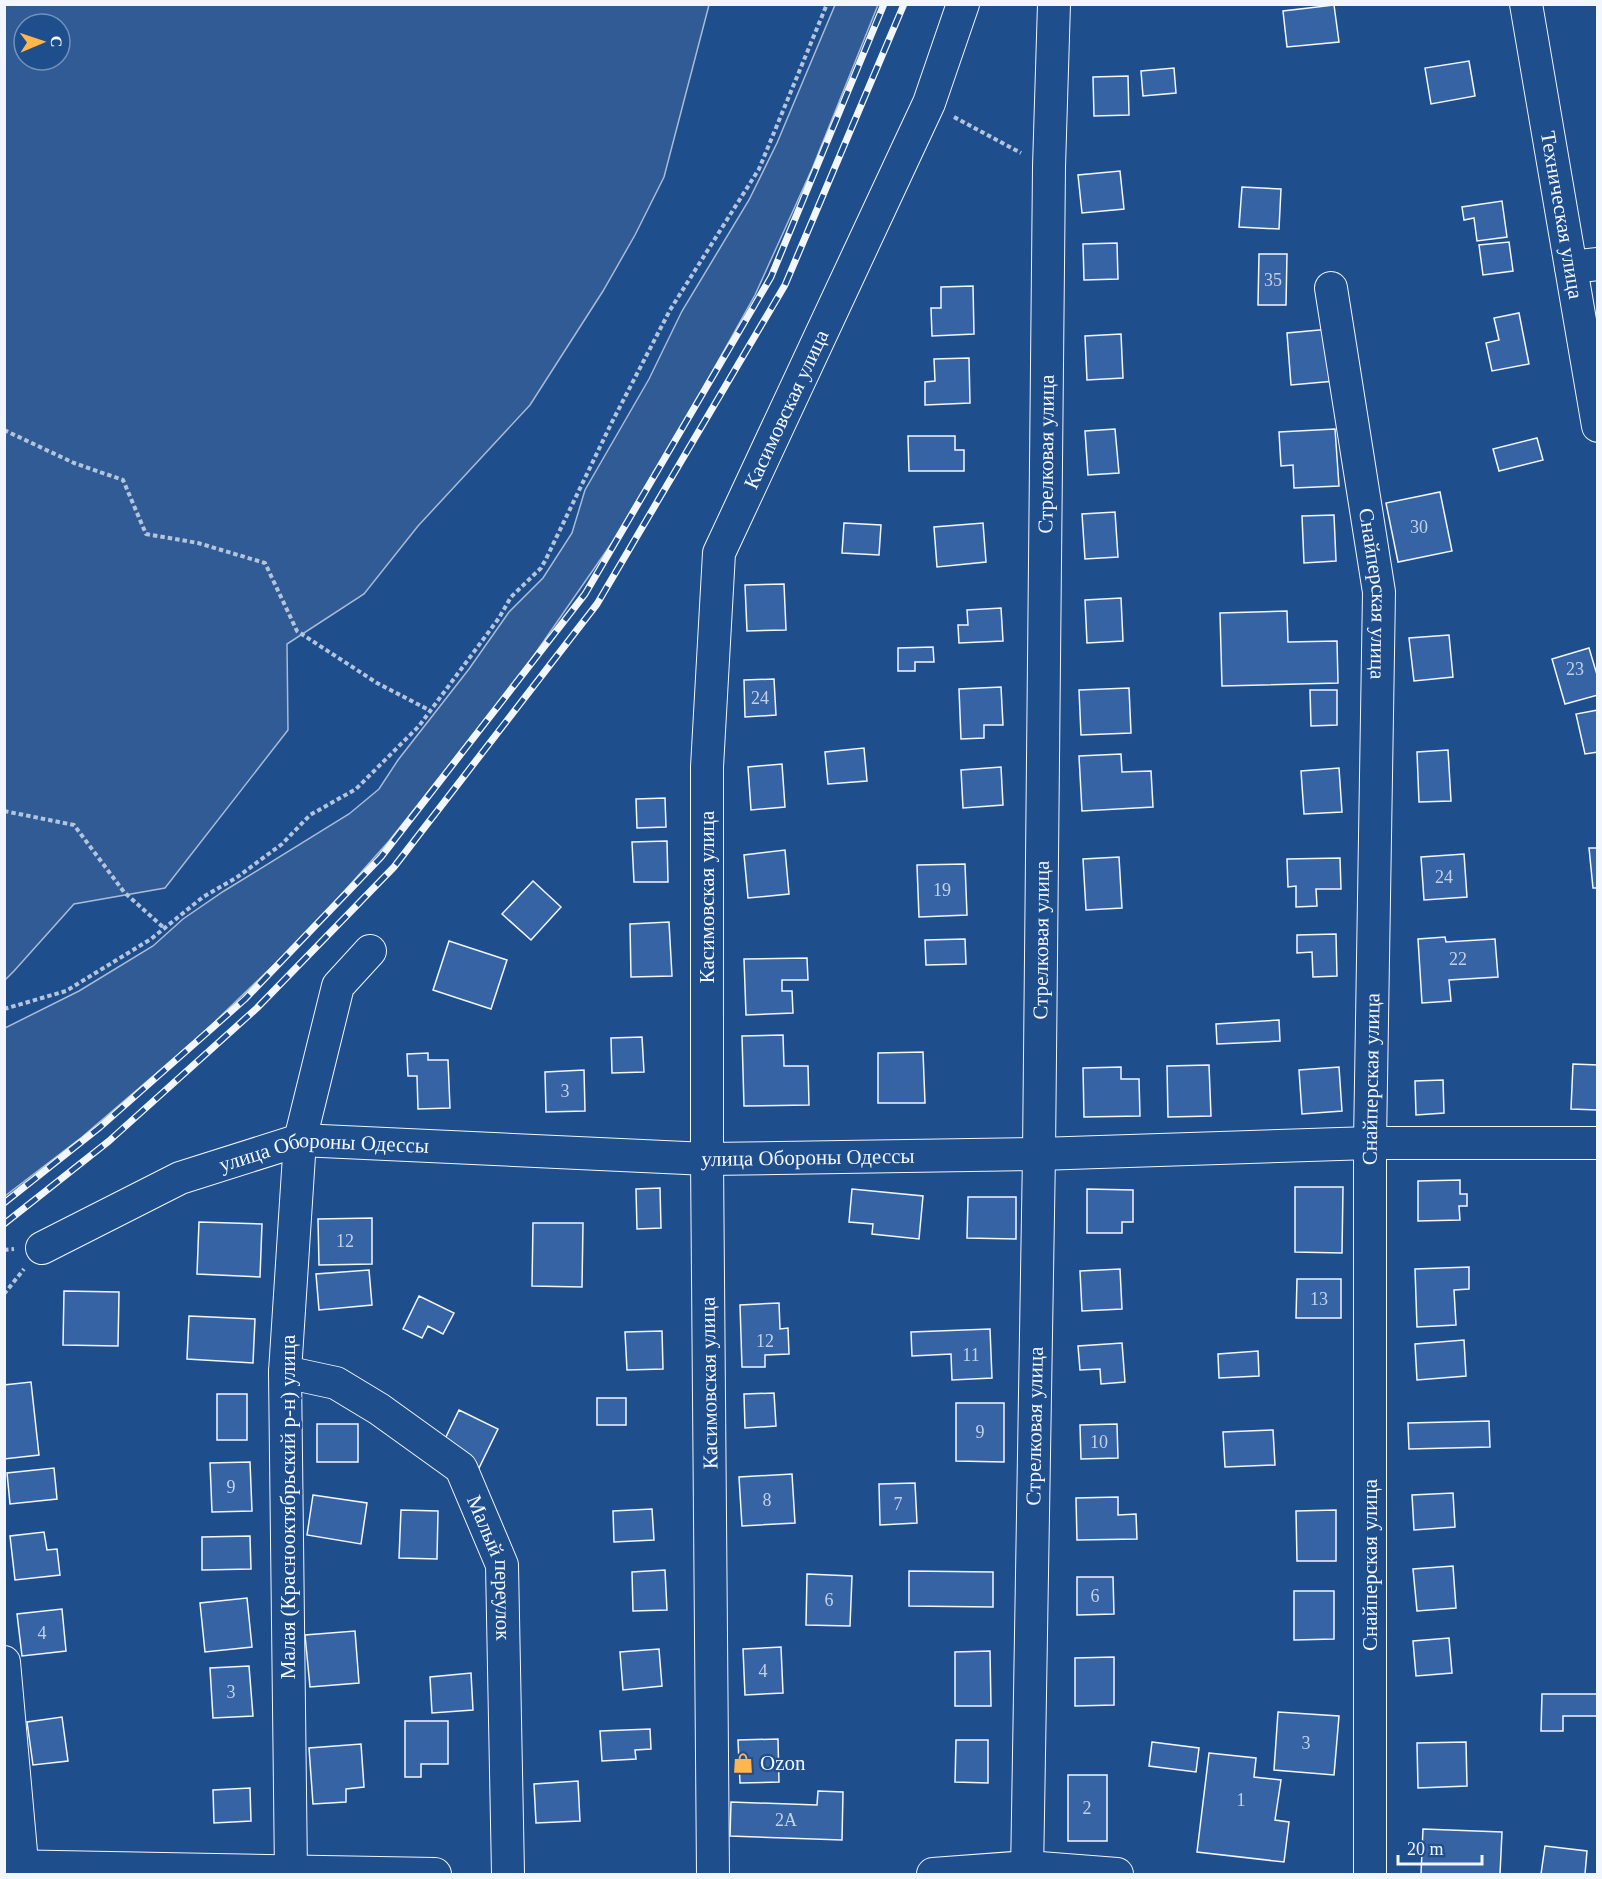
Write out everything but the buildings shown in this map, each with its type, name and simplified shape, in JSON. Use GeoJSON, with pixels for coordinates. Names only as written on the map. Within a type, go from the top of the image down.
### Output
{"type":"FeatureCollection","features":[{"type":"Feature","properties":{"kind":"street"},"geometry":{"type":"LineString","coordinates":[[928,103],[963,4]]}},
{"type":"Feature","properties":{"kind":"street","name":"Стрелковая улица"},"geometry":{"type":"LineString","coordinates":[[1027,1871],[1039,1154],[1048,167],[1054,4]]}},
{"type":"Feature","properties":{"kind":"street","name":"Техническая улица"},"geometry":{"type":"LineString","coordinates":[[1526,4],[1584,265],[1598,426]]}},
{"type":"Feature","properties":{"kind":"street","name":"Касимовская улица"},"geometry":{"type":"LineString","coordinates":[[713,1875],[707,1160],[707,767],[718,553],[928,103]]}},
{"type":"Feature","properties":{"kind":"street","name":"Снайперская улица"},"geometry":{"type":"LineString","coordinates":[[1331,288],[1379,592],[1370,1143],[1370,1875]]}},
{"type":"Feature","properties":{"kind":"street","name":"Малая (Краснооктябрьский р-н) улица"},"geometry":{"type":"LineString","coordinates":[[291,1873],[285,1372],[300,1140],[338,986],[370,951]]}},
{"type":"Feature","properties":{"kind":"street","name":"улица Обороны Одессы"},"geometry":{"type":"LineString","coordinates":[[42,1248],[180,1178],[300,1140],[707,1160],[1039,1154],[1370,1143],[1598,1143]]}},
{"type":"Feature","properties":{"kind":"street","name":"Малый переулок"},"geometry":{"type":"LineString","coordinates":[[285,1372],[336,1383],[379,1409],[461,1468],[502,1565],[508,1875]]}},
{"type":"Feature","properties":{"kind":"street"},"geometry":{"type":"LineString","coordinates":[[4,1662],[17,1869],[435,1875]]}},
{"type":"Feature","properties":{"kind":"street"},"geometry":{"type":"LineString","coordinates":[[933,1875],[1027,1871],[1117,1875]]}},
{"type":"Feature","properties":{"kind":"path"},"geometry":{"type":"LineString","coordinates":[[4,1009],[66,991],[151,939],[202,897],[236,878],[282,844],[310,814],[356,789],[431,711],[499,618],[511,597],[541,568],[670,310],[759,170],[827,4]]}},
{"type":"Feature","properties":{"kind":"path"},"geometry":{"type":"LineString","coordinates":[[928,103],[1048,167]]}},
{"type":"Feature","properties":{"kind":"path"},"geometry":{"type":"LineString","coordinates":[[4,430],[74,463],[123,480],[146,534],[198,543],[265,563],[297,631],[377,683],[431,711]]}},
{"type":"Feature","properties":{"kind":"path"},"geometry":{"type":"LineString","coordinates":[[4,811],[74,825],[124,892],[164,927]]}},
{"type":"Feature","properties":{"kind":"shaded area"},"geometry":{"type":"Polygon","coordinates":[[[5,4],[709,5],[664,177],[603,291],[530,405],[418,526],[364,594],[287,644],[288,730],[165,888],[74,904],[5,980],[5,4]]]}},
{"type":"Feature","properties":{"kind":"shaded area"},"geometry":{"type":"Polygon","coordinates":[[[835,5],[878,5],[812,169],[755,295],[636,508],[521,674],[389,841],[305,935],[202,1034],[82,1137],[5,1196],[5,1028],[79,991],[153,946],[183,919],[349,814],[379,789],[398,760],[469,669],[509,612],[543,578],[572,533],[585,490],[649,379],[682,311],[749,200],[777,143],[835,5]]]}},
{"type":"Feature","properties":{"kind":"railway"},"geometry":{"type":"LineString","coordinates":[[4,1203],[100,1127],[245,999],[381,857],[585,594],[771,277],[884,4]]}},
{"type":"Feature","properties":{"kind":"railway"},"geometry":{"type":"LineString","coordinates":[[4,1224],[109,1141],[257,1008],[394,867],[597,604],[785,285],[904,4]]}},
{"type":"Feature","properties":{"kind":"place","name":"Ozon"},"geometry":{"type":"Point","coordinates":[743,1763]}}]}
